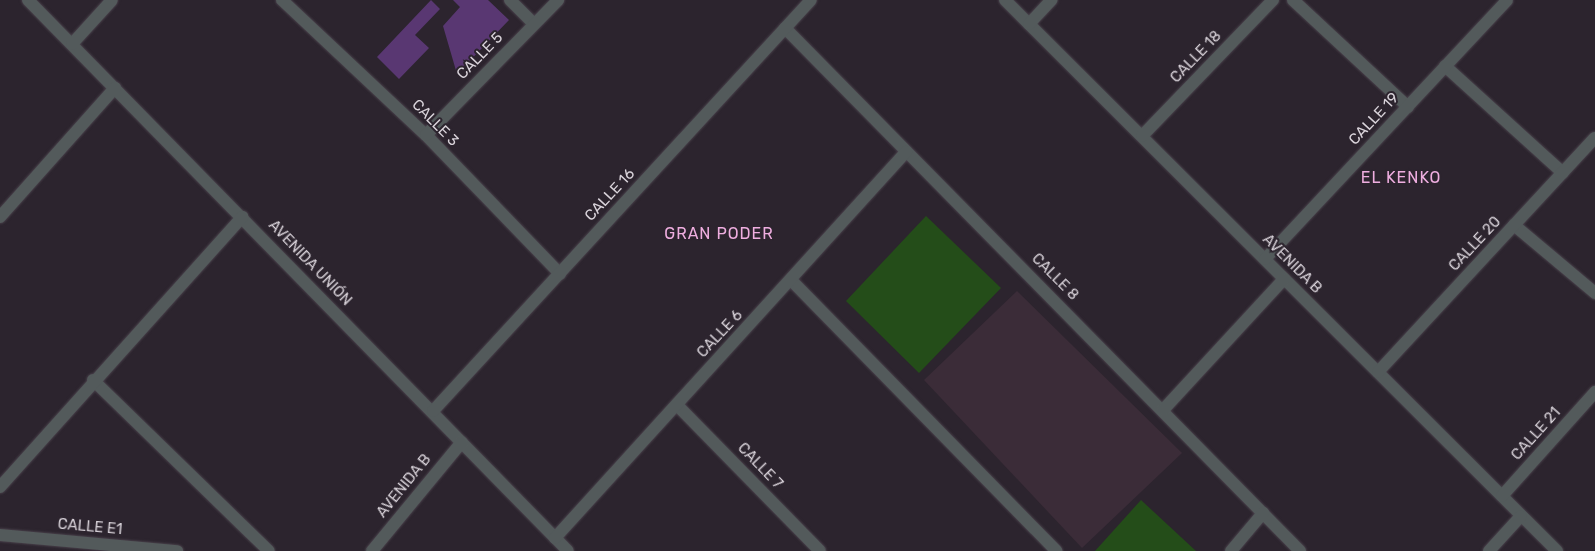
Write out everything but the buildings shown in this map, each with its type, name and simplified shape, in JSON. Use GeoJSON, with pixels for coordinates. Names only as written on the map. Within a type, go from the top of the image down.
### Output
{"type":"FeatureCollection","features":[{"type":"Feature","properties":{"kind":"street","name":"AVENIDA UNIÓN"},"geometry":{"type":"LineString","coordinates":[[28,0],[433,411],[568,551]]}},
{"type":"Feature","properties":{"kind":"street"},"geometry":{"type":"LineString","coordinates":[[72,44],[112,0]]}},
{"type":"Feature","properties":{"kind":"street","name":"CALLE 3"},"geometry":{"type":"LineString","coordinates":[[282,0],[426,135],[560,274]]}},
{"type":"Feature","properties":{"kind":"street"},"geometry":{"type":"LineString","coordinates":[[510,0],[534,24]]}},
{"type":"Feature","properties":{"kind":"street","name":"CALLE 5"},"geometry":{"type":"LineString","coordinates":[[426,135],[558,0]]}},
{"type":"Feature","properties":{"kind":"street","name":"CALLE 16"},"geometry":{"type":"LineString","coordinates":[[433,411],[811,0]]}},
{"type":"Feature","properties":{"kind":"street","name":"AVENIDA B"},"geometry":{"type":"LineString","coordinates":[[1005,0],[1557,551]]}},
{"type":"Feature","properties":{"kind":"street"},"geometry":{"type":"LineString","coordinates":[[1029,24],[1051,0]]}},
{"type":"Feature","properties":{"kind":"street","name":"CALLE 18"},"geometry":{"type":"LineString","coordinates":[[1142,136],[1273,0]]}},
{"type":"Feature","properties":{"kind":"street"},"geometry":{"type":"LineString","coordinates":[[1293,0],[1408,107]]}},
{"type":"Feature","properties":{"kind":"street","name":"CALLE 19"},"geometry":{"type":"LineString","coordinates":[[1265,260],[1507,0]]}},
{"type":"Feature","properties":{"kind":"street","name":"CALLE 8"},"geometry":{"type":"LineString","coordinates":[[785,28],[906,152],[1164,409],[1300,551]]}},
{"type":"Feature","properties":{"kind":"street"},"geometry":{"type":"LineString","coordinates":[[1445,66],[1563,173]]}},
{"type":"Feature","properties":{"kind":"street"},"geometry":{"type":"LineString","coordinates":[[0,217],[115,88]]}},
{"type":"Feature","properties":{"kind":"street","name":"CALLE 20"},"geometry":{"type":"LineString","coordinates":[[1378,372],[1595,138]]}},
{"type":"Feature","properties":{"kind":"street","name":"CALLE 6"},"geometry":{"type":"LineString","coordinates":[[555,538],[676,405],[792,282],[906,152]]}},
{"type":"Feature","properties":{"kind":"street"},"geometry":{"type":"LineString","coordinates":[[0,487],[92,380],[242,217]]}},
{"type":"Feature","properties":{"kind":"street"},"geometry":{"type":"LineString","coordinates":[[1514,225],[1595,293]]}},
{"type":"Feature","properties":{"kind":"street"},"geometry":{"type":"LineString","coordinates":[[1164,409],[1284,279]]}},
{"type":"Feature","properties":{"kind":"street"},"geometry":{"type":"LineString","coordinates":[[792,282],[1056,551]]}},
{"type":"Feature","properties":{"kind":"street"},"geometry":{"type":"LineString","coordinates":[[92,380],[269,551]]}},
{"type":"Feature","properties":{"kind":"street","name":"CALLE 21"},"geometry":{"type":"LineString","coordinates":[[1502,496],[1595,392]]}},
{"type":"Feature","properties":{"kind":"street","name":"CALLE 7"},"geometry":{"type":"LineString","coordinates":[[676,405],[820,551]]}},
{"type":"Feature","properties":{"kind":"street","name":"AVENIDA B"},"geometry":{"type":"LineString","coordinates":[[372,551],[462,442]]}},
{"type":"Feature","properties":{"kind":"street"},"geometry":{"type":"LineString","coordinates":[[1231,551],[1263,513]]}},
{"type":"Feature","properties":{"kind":"street"},"geometry":{"type":"LineString","coordinates":[[1490,551],[1522,516]]}},
{"type":"Feature","properties":{"kind":"street","name":"CALLE E1"},"geometry":{"type":"LineString","coordinates":[[0,536],[177,551]]}},
{"type":"Feature","properties":{"kind":"shaded area"},"geometry":{"type":"Polygon","coordinates":[[[1017,291],[1182,453],[1082,548],[924,380],[1017,291]]]}},
{"type":"Feature","properties":{"kind":"green space"},"geometry":{"type":"Polygon","coordinates":[[[926,216],[1001,288],[919,373],[846,301],[926,216]]]}},
{"type":"Feature","properties":{"kind":"green space"},"geometry":{"type":"Polygon","coordinates":[[[1141,500],[1196,551],[1095,551],[1141,500]]]}},
{"type":"Feature","properties":{"kind":"district","name":"EL KENKO"},"geometry":{"type":"Point","coordinates":[1401,178]}},
{"type":"Feature","properties":{"kind":"district","name":"GRAN PODER"},"geometry":{"type":"Point","coordinates":[719,234]}}]}
